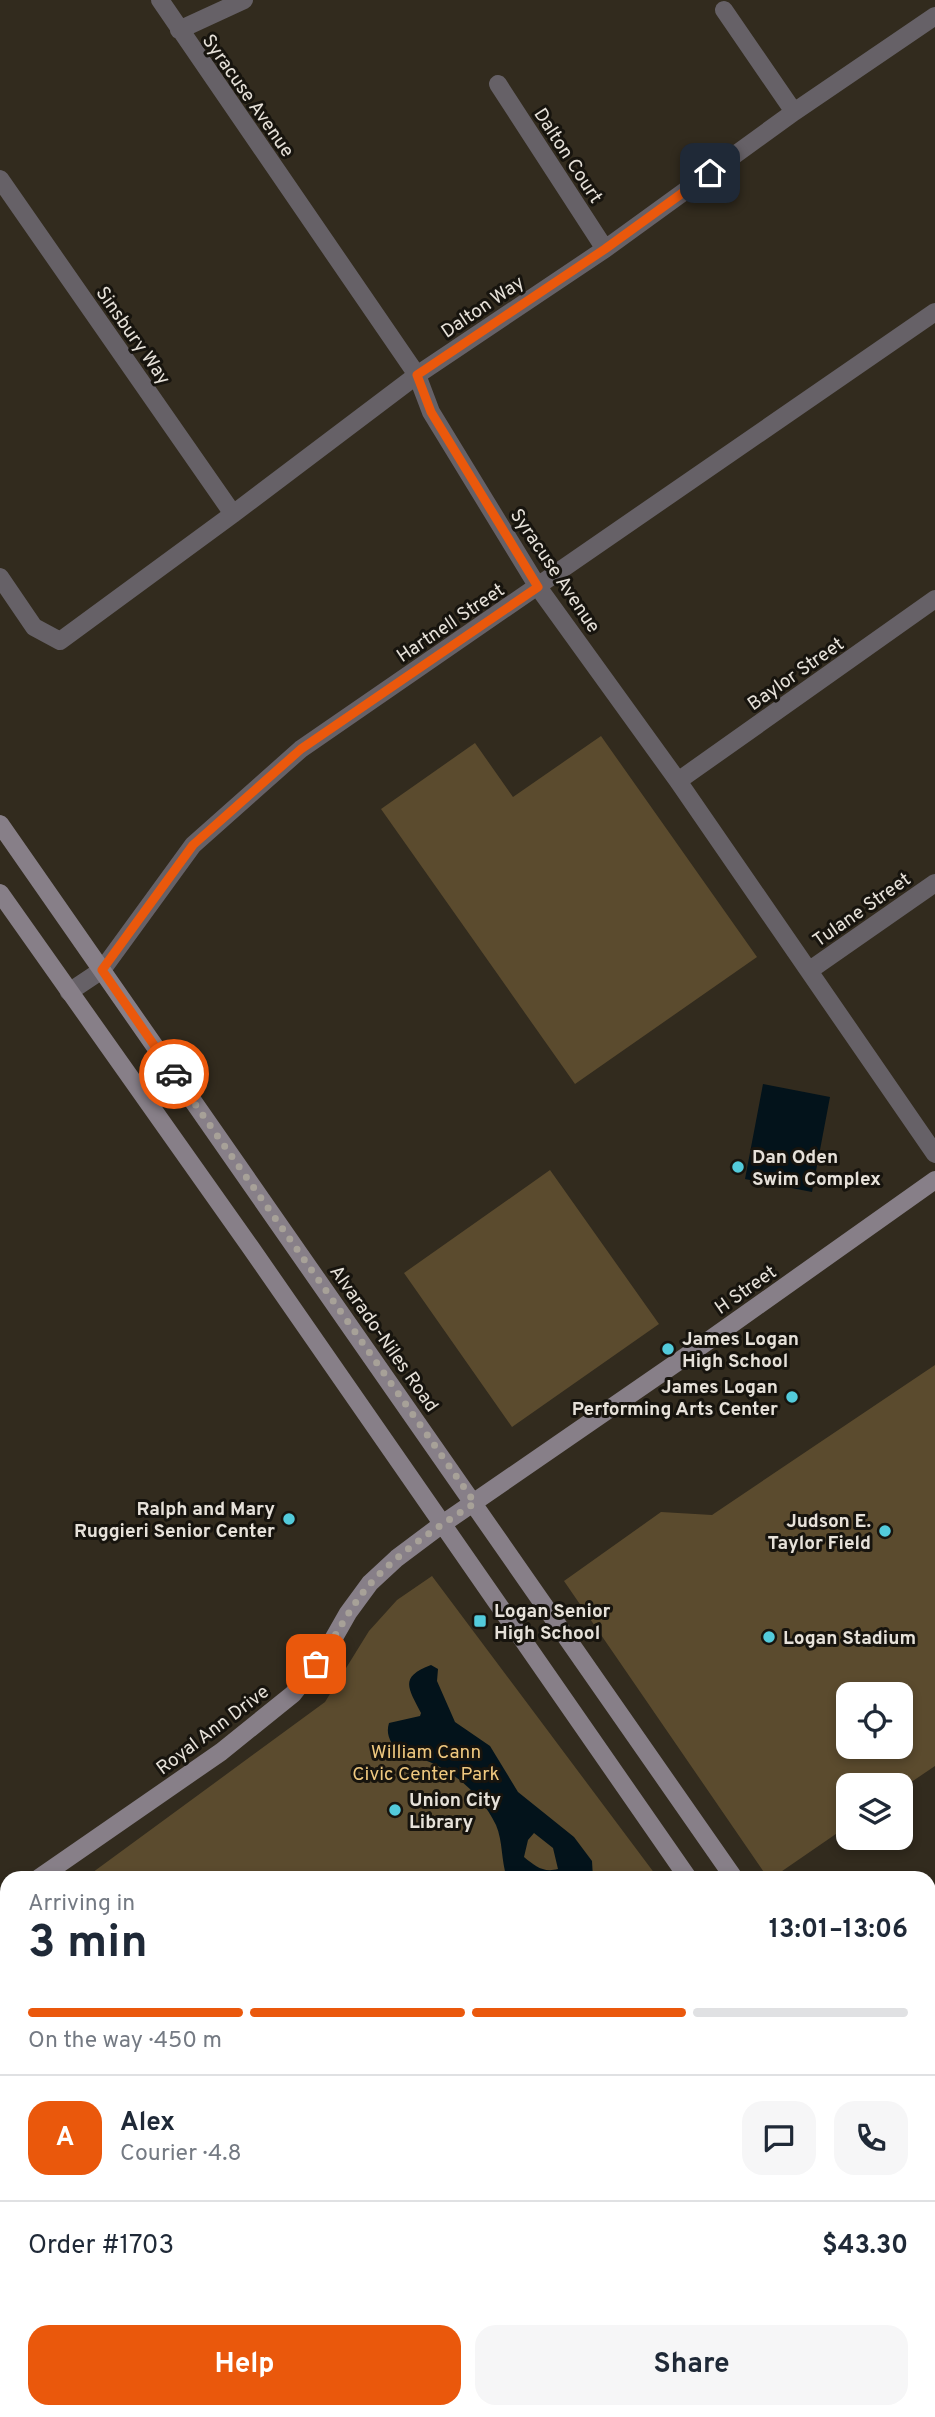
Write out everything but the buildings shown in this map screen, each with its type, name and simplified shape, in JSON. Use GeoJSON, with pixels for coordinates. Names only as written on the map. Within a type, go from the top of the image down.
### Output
{"type":"FeatureCollection","features":[{"type":"Feature","properties":{"kind":"main road","name":"Alvarado-Niles Road"},"geometry":{"type":"LineString","coordinates":[[0,824],[729,1871]]}},
{"type":"Feature","properties":{"kind":"main road"},"geometry":{"type":"LineString","coordinates":[[0,893],[251,1248],[683,1871]]}},
{"type":"Feature","properties":{"kind":"main road","name":"H Street"},"geometry":{"type":"LineString","coordinates":[[475,1503],[935,1180]]}},
{"type":"Feature","properties":{"kind":"main road","name":"Royal Ann Drive"},"geometry":{"type":"LineString","coordinates":[[49,1871],[257,1725],[293,1694],[370,1583],[397,1558],[475,1503]]}},
{"type":"Feature","properties":{"kind":"street","name":"Syracuse Avenue"},"geometry":{"type":"LineString","coordinates":[[160,0],[178,30],[417,375],[431,412],[538,587],[678,780],[935,1154]]}},
{"type":"Feature","properties":{"kind":"street"},"geometry":{"type":"LineString","coordinates":[[178,30],[244,0]]}},
{"type":"Feature","properties":{"kind":"street"},"geometry":{"type":"LineString","coordinates":[[724,10],[794,111]]}},
{"type":"Feature","properties":{"kind":"street","name":"Dalton Way"},"geometry":{"type":"LineString","coordinates":[[0,577],[34,627],[60,641],[417,375],[605,249],[794,111],[935,16]]}},
{"type":"Feature","properties":{"kind":"street","name":"Dalton Court"},"geometry":{"type":"LineString","coordinates":[[498,84],[605,249]]}},
{"type":"Feature","properties":{"kind":"street","name":"Sinsbury Way"},"geometry":{"type":"LineString","coordinates":[[0,179],[233,514]]}},
{"type":"Feature","properties":{"kind":"street","name":"Hartnell Street"},"geometry":{"type":"LineString","coordinates":[[69,992],[102,970],[193,845],[301,749],[935,312]]}},
{"type":"Feature","properties":{"kind":"street","name":"Baylor Street"},"geometry":{"type":"LineString","coordinates":[[678,780],[935,599]]}},
{"type":"Feature","properties":{"kind":"street","name":"Tulane Street"},"geometry":{"type":"LineString","coordinates":[[810,970],[935,883]]}},
{"type":"Feature","properties":{"kind":"green space"},"geometry":{"type":"Polygon","coordinates":[[[601,736],[757,957],[575,1084],[381,809],[475,743],[513,797],[601,736]]]}},
{"type":"Feature","properties":{"kind":"green space"},"geometry":{"type":"Polygon","coordinates":[[[550,1170],[659,1324],[512,1427],[404,1273],[550,1170]]]}},
{"type":"Feature","properties":{"kind":"green space","name":"Logan Stadium"},"geometry":{"type":"Polygon","coordinates":[[[935,1365],[935,1766],[913,1781],[913,1773],[836,1773],[836,1834],[782,1871],[763,1871],[564,1581],[661,1512],[712,1515],[935,1365]]]}},
{"type":"Feature","properties":{"kind":"green space","name":"William Cann Civic Center Park"},"geometry":{"type":"Polygon","coordinates":[[[432,1576],[653,1871],[95,1871],[325,1702],[369,1631],[397,1600],[432,1576]]]}},
{"type":"Feature","properties":{"kind":"shaded area"},"geometry":{"type":"Polygon","coordinates":[[[763,1084],[830,1097],[812,1192],[745,1179],[763,1084]]]}},
{"type":"Feature","properties":{"kind":"shaded area"},"geometry":{"type":"Polygon","coordinates":[[[431,1665],[438,1669],[437,1681],[455,1722],[490,1746],[518,1792],[574,1837],[592,1861],[593,1871],[505,1871],[496,1825],[469,1788],[429,1762],[399,1754],[389,1736],[388,1728],[389,1723],[420,1716],[409,1684],[414,1674],[431,1665]],[[534,1833],[528,1840],[524,1857],[544,1869],[558,1869],[553,1848],[534,1833]]]}},
{"type":"Feature","properties":{"kind":"way so far"},"geometry":{"type":"LineString","coordinates":[[174,1074],[475,1503],[397,1558],[370,1583],[316,1664]]}},
{"type":"Feature","properties":{"kind":"place","name":"Dan Oden Swim Complex"},"geometry":{"type":"Point","coordinates":[738,1167]}},
{"type":"Feature","properties":{"kind":"place","name":"James Logan High School"},"geometry":{"type":"Point","coordinates":[668,1349]}},
{"type":"Feature","properties":{"kind":"place","name":"James Logan Performing Arts Center"},"geometry":{"type":"Point","coordinates":[792,1397]}},
{"type":"Feature","properties":{"kind":"place","name":"Ralph and Mary Ruggieri Senior Center"},"geometry":{"type":"Point","coordinates":[289,1519]}},
{"type":"Feature","properties":{"kind":"place","name":"Judson E. Taylor Field"},"geometry":{"type":"Point","coordinates":[885,1531]}},
{"type":"Feature","properties":{"kind":"place","name":"Logan Senior High School"},"geometry":{"type":"Point","coordinates":[480,1621]}},
{"type":"Feature","properties":{"kind":"place","name":"Logan Stadium"},"geometry":{"type":"Point","coordinates":[769,1637]}},
{"type":"Feature","properties":{"kind":"place","name":"Union City Library"},"geometry":{"type":"Point","coordinates":[395,1810]}},
{"type":"Feature","properties":{"kind":"route"},"geometry":{"type":"LineString","coordinates":[[174,1074],[102,970],[193,845],[301,749],[538,587],[431,412],[417,375],[605,249],[710,173]]}}]}
